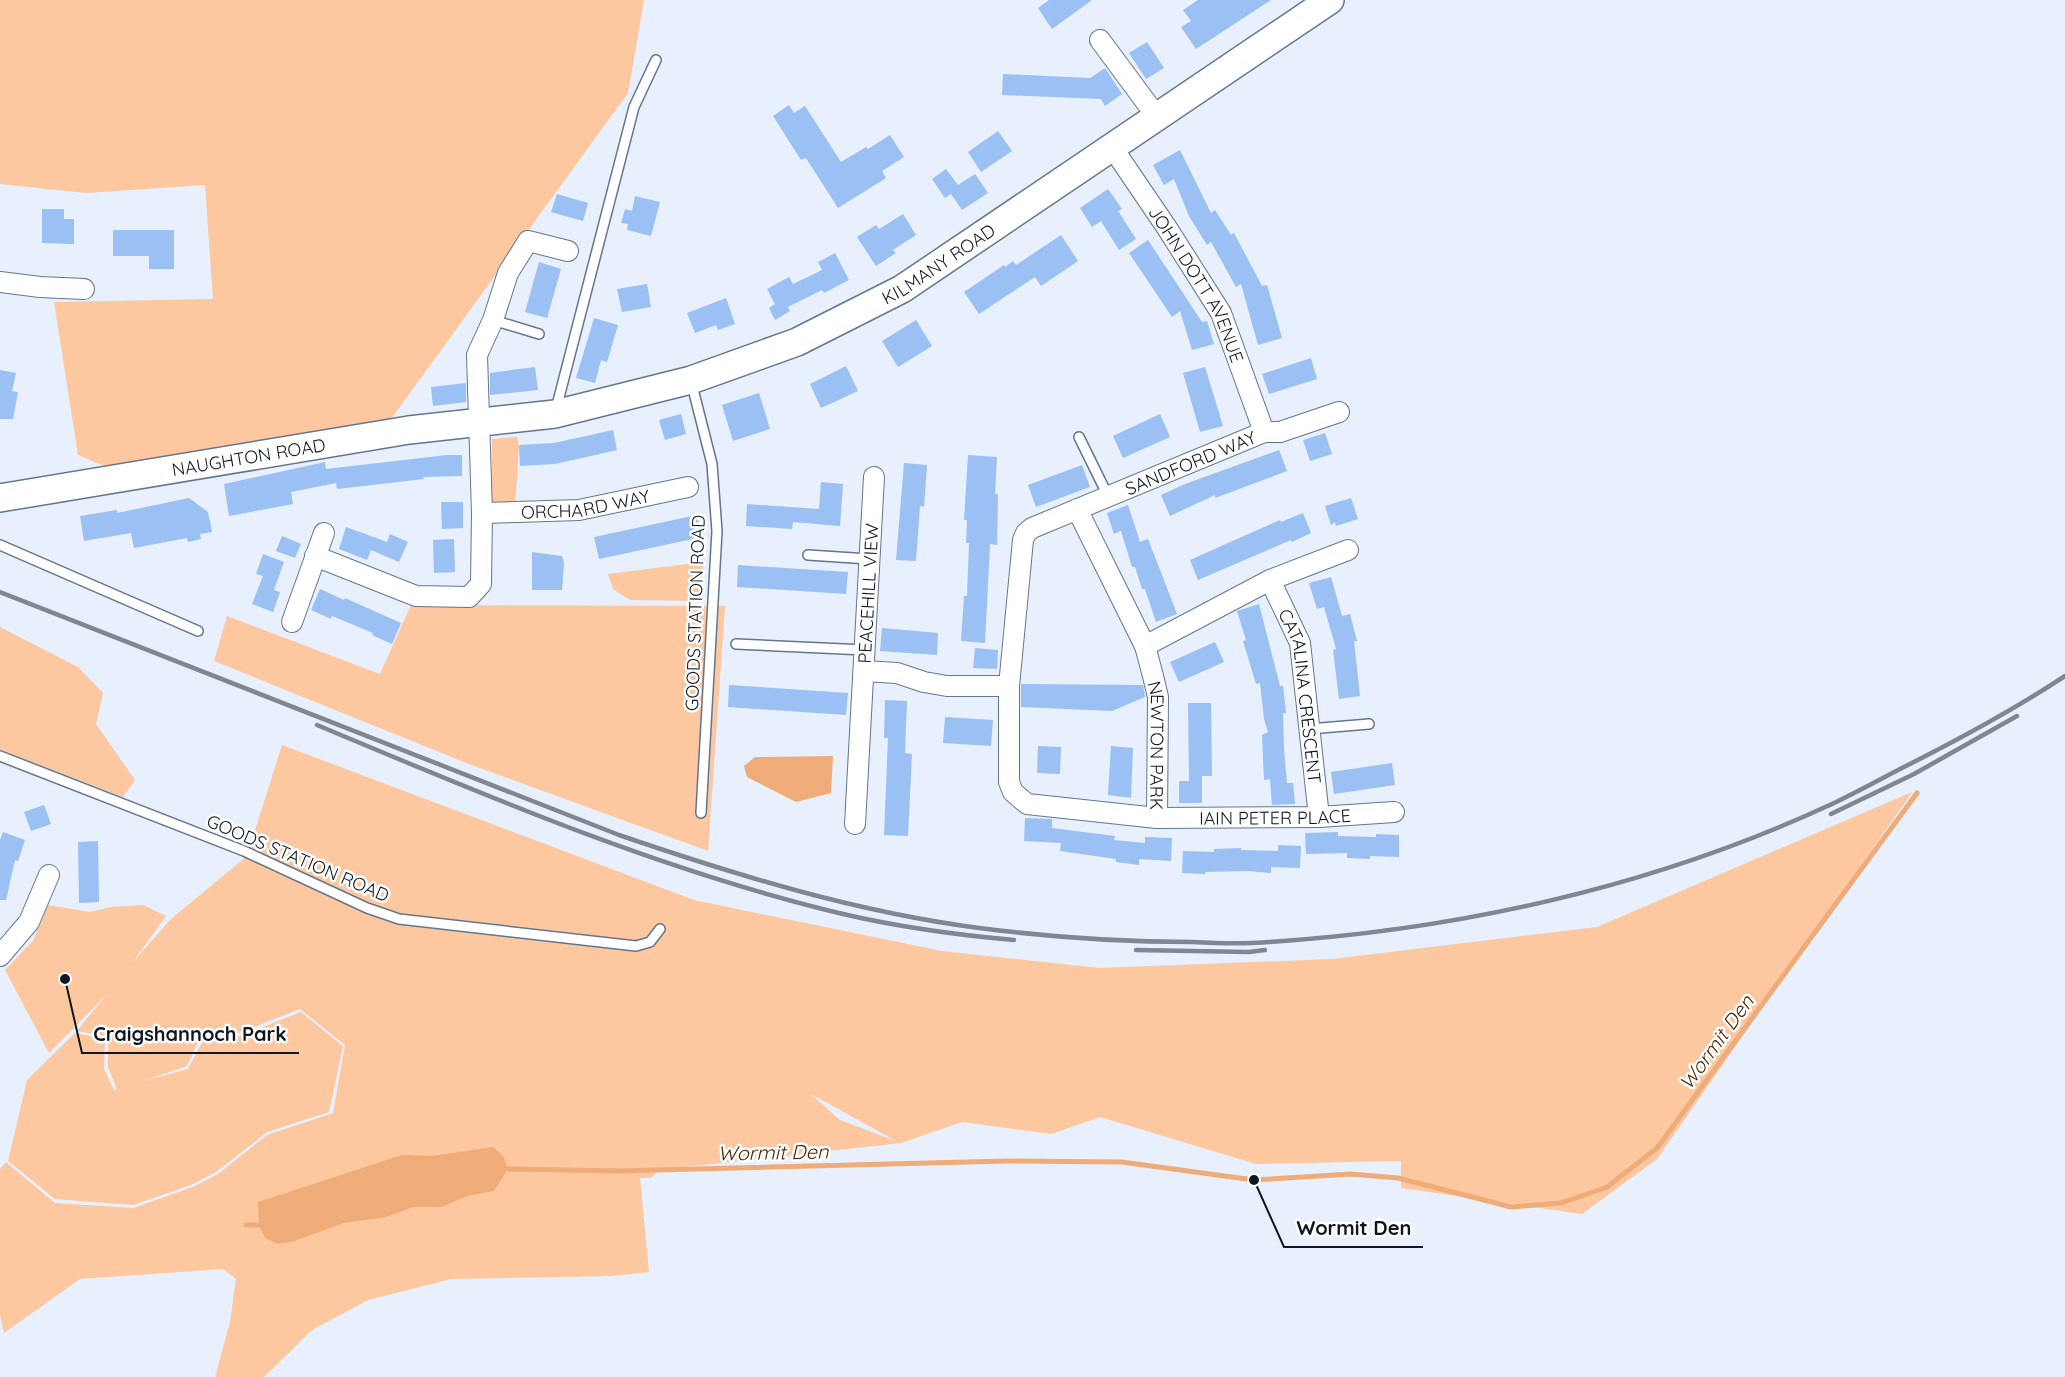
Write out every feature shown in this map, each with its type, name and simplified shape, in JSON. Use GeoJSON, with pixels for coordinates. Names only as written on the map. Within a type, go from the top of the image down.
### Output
{"type":"FeatureCollection","features":[{"type":"Feature","properties":{"kind":"main road","name":"KILMANY ROAD"},"geometry":{"type":"LineString","coordinates":[[489,421],[555,414],[691,380],[797,342],[902,289],[1330,0]]}},
{"type":"Feature","properties":{"kind":"main road","name":"NAUGHTON ROAD"},"geometry":{"type":"LineString","coordinates":[[0,498],[409,430],[489,421]]}},
{"type":"Feature","properties":{"kind":"street"},"geometry":{"type":"LineString","coordinates":[[1100,40],[1156,117]]}},
{"type":"Feature","properties":{"kind":"street","name":"JOHN DOTT AVENUE"},"geometry":{"type":"LineString","coordinates":[[1112,147],[1221,313],[1264,432]]}},
{"type":"Feature","properties":{"kind":"street"},"geometry":{"type":"LineString","coordinates":[[315,556],[416,596],[469,597],[481,584],[482,513],[489,421],[477,355],[493,320],[508,273],[528,241],[568,251]]}},
{"type":"Feature","properties":{"kind":"street"},"geometry":{"type":"LineString","coordinates":[[0,282],[84,289]]}},
{"type":"Feature","properties":{"kind":"street","name":"SANDFORD WAY"},"geometry":{"type":"LineString","coordinates":[[1077,509],[1264,432],[1280,432],[1339,412]]}},
{"type":"Feature","properties":{"kind":"street","name":"PEACEHILL VIEW"},"geometry":{"type":"LineString","coordinates":[[874,477],[864,671],[897,673],[924,682],[947,686],[1009,686]]}},
{"type":"Feature","properties":{"kind":"street","name":"ORCHARD WAY"},"geometry":{"type":"LineString","coordinates":[[482,513],[579,510],[688,487]]}},
{"type":"Feature","properties":{"kind":"street","name":"NEWTON PARK"},"geometry":{"type":"LineString","coordinates":[[1077,509],[1145,646],[1158,697],[1157,818],[1027,804],[1018,797],[1009,782],[1009,686],[1023,540],[1026,532],[1077,509]]}},
{"type":"Feature","properties":{"kind":"street"},"geometry":{"type":"LineString","coordinates":[[292,622],[324,533]]}},
{"type":"Feature","properties":{"kind":"street"},"geometry":{"type":"LineString","coordinates":[[1145,646],[1270,580],[1348,550]]}},
{"type":"Feature","properties":{"kind":"street","name":"CATALINA CRESCENT"},"geometry":{"type":"LineString","coordinates":[[1270,580],[1300,644],[1319,817]]}},
{"type":"Feature","properties":{"kind":"street"},"geometry":{"type":"LineString","coordinates":[[855,824],[864,671]]}},
{"type":"Feature","properties":{"kind":"street","name":"IAIN PETER PLACE"},"geometry":{"type":"LineString","coordinates":[[1157,818],[1319,817],[1394,812]]}},
{"type":"Feature","properties":{"kind":"street"},"geometry":{"type":"LineString","coordinates":[[0,956],[29,922],[49,875]]}},
{"type":"Feature","properties":{"kind":"lane"},"geometry":{"type":"LineString","coordinates":[[555,414],[634,107],[656,60]]}},
{"type":"Feature","properties":{"kind":"lane"},"geometry":{"type":"LineString","coordinates":[[493,320],[540,334]]}},
{"type":"Feature","properties":{"kind":"lane","name":"GOODS STATION ROAD"},"geometry":{"type":"LineString","coordinates":[[691,380],[712,464],[717,531],[701,813]]}},
{"type":"Feature","properties":{"kind":"lane"},"geometry":{"type":"LineString","coordinates":[[1079,437],[1108,496]]}},
{"type":"Feature","properties":{"kind":"lane"},"geometry":{"type":"LineString","coordinates":[[0,545],[198,631]]}},
{"type":"Feature","properties":{"kind":"lane"},"geometry":{"type":"LineString","coordinates":[[808,555],[869,559]]}},
{"type":"Feature","properties":{"kind":"lane"},"geometry":{"type":"LineString","coordinates":[[736,644],[865,650]]}},
{"type":"Feature","properties":{"kind":"lane"},"geometry":{"type":"LineString","coordinates":[[1309,729],[1369,724]]}},
{"type":"Feature","properties":{"kind":"lane","name":"GOODS STATION ROAD"},"geometry":{"type":"LineString","coordinates":[[0,756],[244,851],[368,908],[399,919],[636,946],[650,942],[660,929]]}},
{"type":"Feature","properties":{"kind":"shaded area"},"geometry":{"type":"Polygon","coordinates":[[[0,0],[644,0],[628,93],[391,419],[112,469],[78,455],[54,302],[213,299],[205,185],[86,193],[0,184],[0,0]]]}},
{"type":"Feature","properties":{"kind":"shaded area"},"geometry":{"type":"Polygon","coordinates":[[[517,437],[519,445],[515,507],[492,507],[492,439],[517,437]]]}},
{"type":"Feature","properties":{"kind":"shaded area"},"geometry":{"type":"Polygon","coordinates":[[[703,562],[700,601],[630,600],[613,589],[608,574],[703,562]]]}},
{"type":"Feature","properties":{"kind":"shaded area"},"geometry":{"type":"Polygon","coordinates":[[[411,605],[725,606],[708,851],[469,764],[214,661],[227,616],[380,674],[411,605]]]}},
{"type":"Feature","properties":{"kind":"shaded area"},"geometry":{"type":"Polygon","coordinates":[[[0,627],[78,667],[103,693],[96,724],[135,780],[123,797],[0,750],[0,627]]]}},
{"type":"Feature","properties":{"kind":"shaded area"},"geometry":{"type":"Polygon","coordinates":[[[282,745],[694,900],[942,951],[1100,968],[1332,959],[1597,927],[1912,792],[1657,1159],[1582,1214],[1401,1188],[1401,1161],[1256,1164],[1100,1117],[1051,1134],[962,1122],[901,1143],[659,1170],[651,1178],[640,1178],[649,1272],[612,1276],[451,1279],[368,1300],[312,1330],[264,1377],[215,1377],[230,1322],[236,1279],[223,1269],[80,1279],[4,1333],[0,1315],[0,1169],[6,1162],[55,1203],[133,1208],[193,1187],[218,1174],[267,1135],[333,1113],[345,1045],[300,1009],[236,1034],[202,1033],[187,1066],[143,1081],[188,1069],[206,1035],[240,1036],[301,1012],[343,1046],[329,1112],[267,1132],[216,1172],[191,1185],[133,1205],[55,1199],[8,1161],[27,1080],[75,1033],[105,1039],[104,1069],[114,1090],[117,1089],[108,1067],[108,1037],[77,1031],[107,994],[49,1053],[5,970],[33,941],[48,905],[90,912],[111,907],[143,905],[166,916],[132,963],[171,919],[247,856],[282,745]],[[813,1095],[840,1120],[896,1141],[813,1095]]]}},
{"type":"Feature","properties":{"kind":"shaded area"},"geometry":{"type":"Polygon","coordinates":[[[833,756],[831,793],[796,802],[747,777],[744,766],[755,757],[833,756]]]}},
{"type":"Feature","properties":{"kind":"shaded area"},"geometry":{"type":"Polygon","coordinates":[[[493,1147],[503,1156],[508,1169],[494,1191],[467,1196],[442,1207],[413,1207],[386,1217],[344,1223],[291,1242],[278,1244],[265,1238],[259,1225],[258,1202],[402,1155],[432,1156],[493,1147]]]}},
{"type":"Feature","properties":{"kind":"building"},"geometry":{"type":"Polygon","coordinates":[[[1049,0],[1092,0],[1052,29],[1038,8],[1049,0]]]}},
{"type":"Feature","properties":{"kind":"building"},"geometry":{"type":"Polygon","coordinates":[[[1198,0],[1271,0],[1196,49],[1181,27],[1191,21],[1183,10],[1198,0]]]}},
{"type":"Feature","properties":{"kind":"building"},"geometry":{"type":"Polygon","coordinates":[[[1147,42],[1164,68],[1146,79],[1129,53],[1147,42]]]}},
{"type":"Feature","properties":{"kind":"building"},"geometry":{"type":"Polygon","coordinates":[[[1105,68],[1122,94],[1105,106],[1101,99],[1002,95],[1003,74],[1090,78],[1105,68]]]}},
{"type":"Feature","properties":{"kind":"building"},"geometry":{"type":"Polygon","coordinates":[[[789,105],[794,113],[805,106],[841,162],[890,135],[904,157],[882,171],[886,178],[838,208],[806,158],[801,160],[773,116],[789,105]]]}},
{"type":"Feature","properties":{"kind":"building"},"geometry":{"type":"Polygon","coordinates":[[[998,131],[1012,151],[981,172],[968,152],[998,131]]]}},
{"type":"Feature","properties":{"kind":"building"},"geometry":{"type":"Polygon","coordinates":[[[1180,150],[1211,213],[1215,210],[1231,235],[1234,233],[1262,286],[1267,285],[1282,338],[1258,345],[1241,284],[1236,287],[1211,242],[1207,245],[1189,216],[1174,179],[1164,185],[1153,165],[1180,150]]]}},
{"type":"Feature","properties":{"kind":"building"},"geometry":{"type":"Polygon","coordinates":[[[946,169],[958,185],[975,174],[988,193],[962,210],[951,194],[945,198],[932,179],[946,169]]]}},
{"type":"Feature","properties":{"kind":"building"},"geometry":{"type":"Polygon","coordinates":[[[1108,189],[1122,209],[1118,211],[1136,239],[1119,250],[1101,221],[1092,227],[1080,208],[1108,189]]]}},
{"type":"Feature","properties":{"kind":"building"},"geometry":{"type":"Polygon","coordinates":[[[557,194],[588,203],[583,221],[551,212],[557,194]]]}},
{"type":"Feature","properties":{"kind":"building"},"geometry":{"type":"Polygon","coordinates":[[[635,196],[660,202],[651,236],[627,230],[628,224],[621,223],[625,209],[632,211],[635,196]]]}},
{"type":"Feature","properties":{"kind":"building"},"geometry":{"type":"Polygon","coordinates":[[[42,209],[64,209],[64,219],[74,219],[74,244],[42,243],[42,209]]]}},
{"type":"Feature","properties":{"kind":"building"},"geometry":{"type":"Polygon","coordinates":[[[903,214],[916,235],[893,250],[896,253],[876,266],[857,237],[876,225],[879,229],[903,214]]]}},
{"type":"Feature","properties":{"kind":"building"},"geometry":{"type":"Polygon","coordinates":[[[113,230],[174,230],[174,269],[149,269],[149,256],[113,256],[113,230]]]}},
{"type":"Feature","properties":{"kind":"building"},"geometry":{"type":"Polygon","coordinates":[[[1061,235],[1078,261],[1041,286],[1035,277],[979,314],[964,292],[1004,265],[1005,267],[1013,261],[1016,265],[1061,235]]]}},
{"type":"Feature","properties":{"kind":"building"},"geometry":{"type":"Polygon","coordinates":[[[1148,240],[1202,322],[1207,321],[1214,344],[1192,350],[1180,311],[1172,317],[1129,253],[1148,240]]]}},
{"type":"Feature","properties":{"kind":"building"},"geometry":{"type":"Polygon","coordinates":[[[835,253],[849,280],[788,307],[790,311],[775,320],[769,308],[775,304],[767,289],[789,277],[793,284],[822,270],[818,262],[835,253]]]}},
{"type":"Feature","properties":{"kind":"building"},"geometry":{"type":"Polygon","coordinates":[[[539,262],[561,269],[547,318],[525,312],[539,262]]]}},
{"type":"Feature","properties":{"kind":"building"},"geometry":{"type":"Polygon","coordinates":[[[647,284],[651,307],[622,312],[617,289],[647,284]]]}},
{"type":"Feature","properties":{"kind":"building"},"geometry":{"type":"Polygon","coordinates":[[[726,298],[735,324],[718,330],[716,325],[695,333],[687,313],[726,298]]]}},
{"type":"Feature","properties":{"kind":"building"},"geometry":{"type":"Polygon","coordinates":[[[594,318],[618,325],[607,362],[601,360],[595,383],[576,378],[594,318]]]}},
{"type":"Feature","properties":{"kind":"building"},"geometry":{"type":"Polygon","coordinates":[[[916,320],[932,346],[898,367],[882,341],[916,320]]]}},
{"type":"Feature","properties":{"kind":"building"},"geometry":{"type":"Polygon","coordinates":[[[1311,358],[1317,379],[1269,394],[1262,374],[1311,358]]]}},
{"type":"Feature","properties":{"kind":"building"},"geometry":{"type":"Polygon","coordinates":[[[846,366],[858,391],[821,408],[810,384],[846,366]]]}},
{"type":"Feature","properties":{"kind":"building"},"geometry":{"type":"Polygon","coordinates":[[[535,367],[538,390],[490,395],[490,373],[535,367]]]}},
{"type":"Feature","properties":{"kind":"building"},"geometry":{"type":"Polygon","coordinates":[[[1205,367],[1223,426],[1200,432],[1183,373],[1205,367]]]}},
{"type":"Feature","properties":{"kind":"building"},"geometry":{"type":"Polygon","coordinates":[[[0,370],[16,373],[12,391],[18,392],[13,419],[0,419],[0,370]]]}},
{"type":"Feature","properties":{"kind":"building"},"geometry":{"type":"Polygon","coordinates":[[[466,383],[466,402],[433,406],[431,387],[466,383]]]}},
{"type":"Feature","properties":{"kind":"building"},"geometry":{"type":"Polygon","coordinates":[[[759,393],[770,429],[733,441],[722,405],[759,393]]]}},
{"type":"Feature","properties":{"kind":"building"},"geometry":{"type":"Polygon","coordinates":[[[681,414],[686,434],[665,440],[659,420],[681,414]]]}},
{"type":"Feature","properties":{"kind":"building"},"geometry":{"type":"Polygon","coordinates":[[[1160,414],[1170,437],[1123,458],[1113,436],[1160,414]]]}},
{"type":"Feature","properties":{"kind":"building"},"geometry":{"type":"Polygon","coordinates":[[[613,430],[617,450],[555,464],[520,466],[519,445],[554,443],[613,430]]]}},
{"type":"Feature","properties":{"kind":"building"},"geometry":{"type":"Polygon","coordinates":[[[1325,433],[1332,454],[1310,461],[1303,440],[1325,433]]]}},
{"type":"Feature","properties":{"kind":"building"},"geometry":{"type":"Polygon","coordinates":[[[1279,450],[1287,471],[1215,498],[1215,495],[1170,516],[1161,495],[1279,450]]]}},
{"type":"Feature","properties":{"kind":"building"},"geometry":{"type":"Polygon","coordinates":[[[462,455],[462,476],[423,477],[424,479],[337,489],[336,483],[291,492],[293,504],[229,516],[224,484],[325,462],[326,469],[462,455]]]}},
{"type":"Feature","properties":{"kind":"building"},"geometry":{"type":"Polygon","coordinates":[[[968,455],[997,457],[995,494],[998,494],[997,545],[990,544],[985,643],[961,641],[964,596],[967,596],[969,543],[966,543],[967,520],[964,520],[968,455]]]}},
{"type":"Feature","properties":{"kind":"building"},"geometry":{"type":"Polygon","coordinates":[[[904,463],[927,465],[924,507],[920,506],[916,561],[896,560],[904,463]]]}},
{"type":"Feature","properties":{"kind":"building"},"geometry":{"type":"Polygon","coordinates":[[[1082,465],[1090,487],[1036,507],[1028,485],[1082,465]]]}},
{"type":"Feature","properties":{"kind":"building"},"geometry":{"type":"Polygon","coordinates":[[[821,482],[843,484],[840,526],[793,522],[792,529],[746,526],[747,504],[819,509],[821,482]]]}},
{"type":"Feature","properties":{"kind":"building"},"geometry":{"type":"Polygon","coordinates":[[[189,498],[208,512],[212,532],[200,534],[201,539],[188,542],[187,538],[134,548],[131,533],[84,541],[80,516],[117,510],[117,513],[189,498]]]}},
{"type":"Feature","properties":{"kind":"building"},"geometry":{"type":"Polygon","coordinates":[[[1351,498],[1358,519],[1336,526],[1335,522],[1331,525],[1325,506],[1351,498]]]}},
{"type":"Feature","properties":{"kind":"building"},"geometry":{"type":"Polygon","coordinates":[[[441,502],[463,502],[463,528],[442,529],[441,502]]]}},
{"type":"Feature","properties":{"kind":"building"},"geometry":{"type":"Polygon","coordinates":[[[1128,505],[1140,542],[1148,539],[1177,614],[1156,622],[1145,589],[1142,589],[1135,567],[1132,567],[1121,531],[1114,534],[1107,513],[1128,505]]]}},
{"type":"Feature","properties":{"kind":"building"},"geometry":{"type":"Polygon","coordinates":[[[1303,513],[1311,533],[1198,580],[1190,560],[1280,520],[1281,522],[1303,513]]]}},
{"type":"Feature","properties":{"kind":"building"},"geometry":{"type":"Polygon","coordinates":[[[697,515],[702,537],[599,559],[594,537],[697,515]]]}},
{"type":"Feature","properties":{"kind":"building"},"geometry":{"type":"Polygon","coordinates":[[[346,527],[387,542],[390,534],[408,542],[399,562],[371,550],[367,560],[339,549],[346,527]]]}},
{"type":"Feature","properties":{"kind":"building"},"geometry":{"type":"Polygon","coordinates":[[[282,536],[301,544],[295,558],[276,551],[282,536]]]}},
{"type":"Feature","properties":{"kind":"building"},"geometry":{"type":"Polygon","coordinates":[[[454,539],[455,572],[434,573],[433,540],[454,539]]]}},
{"type":"Feature","properties":{"kind":"building"},"geometry":{"type":"Polygon","coordinates":[[[532,552],[562,556],[564,563],[562,590],[532,590],[532,552]]]}},
{"type":"Feature","properties":{"kind":"building"},"geometry":{"type":"Polygon","coordinates":[[[263,554],[284,562],[274,590],[280,592],[273,612],[252,604],[263,576],[256,574],[263,554]]]}},
{"type":"Feature","properties":{"kind":"building"},"geometry":{"type":"Polygon","coordinates":[[[738,565],[848,572],[846,594],[737,587],[738,565]]]}},
{"type":"Feature","properties":{"kind":"building"},"geometry":{"type":"Polygon","coordinates":[[[1331,577],[1342,616],[1350,614],[1357,641],[1354,641],[1360,696],[1339,699],[1333,650],[1336,649],[1324,607],[1317,609],[1309,583],[1331,577]]]}},
{"type":"Feature","properties":{"kind":"building"},"geometry":{"type":"Polygon","coordinates":[[[320,589],[401,623],[392,644],[372,635],[373,633],[311,610],[320,589]]]}},
{"type":"Feature","properties":{"kind":"building"},"geometry":{"type":"Polygon","coordinates":[[[1259,604],[1280,686],[1283,686],[1286,713],[1283,713],[1287,783],[1293,783],[1295,804],[1272,805],[1270,779],[1264,780],[1262,735],[1268,732],[1264,719],[1260,683],[1256,684],[1237,611],[1259,604]]]}},
{"type":"Feature","properties":{"kind":"building"},"geometry":{"type":"Polygon","coordinates":[[[882,628],[938,633],[937,655],[880,651],[882,628]]]}},
{"type":"Feature","properties":{"kind":"building"},"geometry":{"type":"Polygon","coordinates":[[[1215,642],[1224,662],[1179,682],[1170,662],[1215,642]]]}},
{"type":"Feature","properties":{"kind":"building"},"geometry":{"type":"Polygon","coordinates":[[[975,648],[998,650],[997,669],[973,668],[975,648]]]}},
{"type":"Feature","properties":{"kind":"building"},"geometry":{"type":"Polygon","coordinates":[[[1021,684],[1143,685],[1145,697],[1112,711],[1021,707],[1021,684]]]}},
{"type":"Feature","properties":{"kind":"building"},"geometry":{"type":"Polygon","coordinates":[[[729,685],[848,693],[846,715],[728,707],[729,685]]]}},
{"type":"Feature","properties":{"kind":"building"},"geometry":{"type":"Polygon","coordinates":[[[885,700],[907,701],[905,753],[912,754],[908,836],[884,835],[888,738],[884,738],[885,700]]]}},
{"type":"Feature","properties":{"kind":"building"},"geometry":{"type":"Polygon","coordinates":[[[1188,703],[1211,703],[1212,776],[1202,776],[1202,803],[1179,803],[1179,781],[1189,781],[1188,703]]]}},
{"type":"Feature","properties":{"kind":"building"},"geometry":{"type":"Polygon","coordinates":[[[945,717],[993,720],[991,746],[943,743],[945,717]]]}},
{"type":"Feature","properties":{"kind":"building"},"geometry":{"type":"Polygon","coordinates":[[[1038,746],[1061,747],[1060,774],[1037,773],[1038,746]]]}},
{"type":"Feature","properties":{"kind":"building"},"geometry":{"type":"Polygon","coordinates":[[[1111,746],[1133,748],[1131,798],[1108,795],[1111,746]]]}},
{"type":"Feature","properties":{"kind":"building"},"geometry":{"type":"Polygon","coordinates":[[[1392,763],[1395,785],[1334,794],[1331,772],[1392,763]]]}},
{"type":"Feature","properties":{"kind":"building"},"geometry":{"type":"Polygon","coordinates":[[[44,805],[51,824],[31,831],[24,812],[44,805]]]}},
{"type":"Feature","properties":{"kind":"building"},"geometry":{"type":"Polygon","coordinates":[[[1025,818],[1052,819],[1052,828],[1115,836],[1114,840],[1145,843],[1145,837],[1172,838],[1171,861],[1139,859],[1139,865],[1116,862],[1116,859],[1060,851],[1061,843],[1024,841],[1025,818]]]}},
{"type":"Feature","properties":{"kind":"building"},"geometry":{"type":"Polygon","coordinates":[[[3,832],[25,840],[18,861],[15,860],[6,900],[0,900],[0,840],[3,832]]]}},
{"type":"Feature","properties":{"kind":"building"},"geometry":{"type":"Polygon","coordinates":[[[1338,832],[1338,836],[1399,835],[1399,857],[1370,856],[1370,859],[1347,858],[1347,853],[1306,854],[1305,833],[1338,832]]]}},
{"type":"Feature","properties":{"kind":"building"},"geometry":{"type":"Polygon","coordinates":[[[98,841],[99,902],[79,903],[78,842],[98,841]]]}},
{"type":"Feature","properties":{"kind":"building"},"geometry":{"type":"Polygon","coordinates":[[[1278,845],[1301,846],[1300,868],[1271,867],[1271,873],[1248,871],[1182,873],[1183,851],[1214,852],[1214,849],[1241,848],[1241,850],[1278,851],[1278,845]]]}},
{"type":"Feature","properties":{"kind":"waterway","name":"Wormit Den"},"geometry":{"type":"LineString","coordinates":[[508,1169],[619,1171],[1007,1161],[1122,1162],[1254,1180],[1351,1174],[1398,1178],[1511,1207],[1561,1203],[1607,1187],[1657,1148],[1917,793]]}},
{"type":"Feature","properties":{"kind":"waterway"},"geometry":{"type":"LineString","coordinates":[[246,1225],[259,1225]]}},
{"type":"Feature","properties":{"kind":"railway"},"geometry":{"type":"LineString","coordinates":[[0,592],[619,835],[752,878],[842,902],[933,921],[1032,934],[1138,941],[1252,943],[1401,928],[1549,901],[1621,882],[1693,860],[1763,834],[1832,804],[1984,725],[2065,676]]}},
{"type":"Feature","properties":{"kind":"railway"},"geometry":{"type":"LineString","coordinates":[[1831,814],[1914,774],[2017,716]]}},
{"type":"Feature","properties":{"kind":"railway"},"geometry":{"type":"LineString","coordinates":[[317,725],[511,805],[642,854],[709,876],[864,919],[928,930],[1014,940]]}},
{"type":"Feature","properties":{"kind":"railway"},"geometry":{"type":"LineString","coordinates":[[1136,950],[1249,952],[1265,950]]}},
{"type":"Feature","properties":{"kind":"place","name":"Craigshannoch Park"},"geometry":{"type":"Point","coordinates":[65,979]}},
{"type":"Feature","properties":{"kind":"place","name":"Wormit Den"},"geometry":{"type":"Point","coordinates":[1254,1180]}}]}
